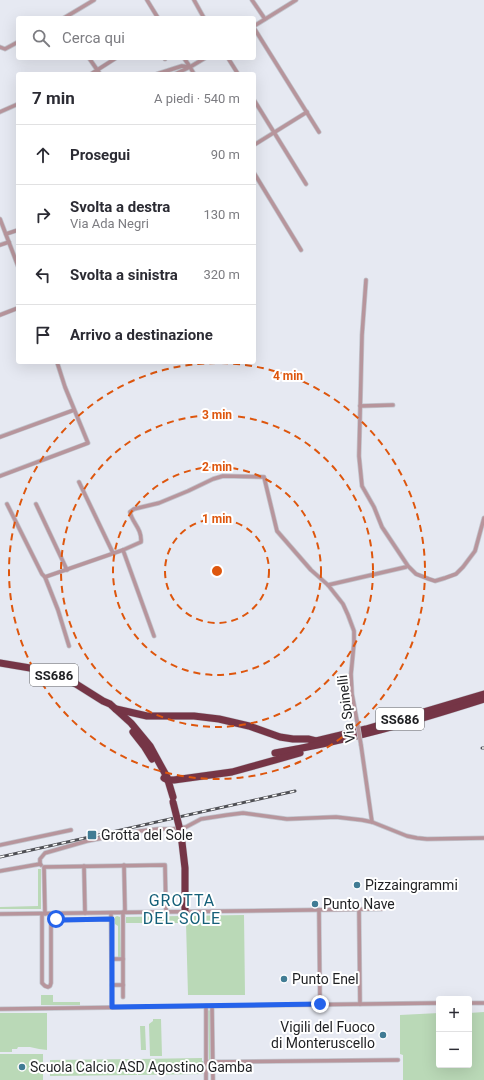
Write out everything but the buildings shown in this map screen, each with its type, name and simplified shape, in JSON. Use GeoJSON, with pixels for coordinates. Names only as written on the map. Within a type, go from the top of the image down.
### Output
{"type":"FeatureCollection","features":[{"type":"Feature","properties":{"kind":"highway","name":"SS686"},"geometry":{"type":"LineString","coordinates":[[0,663],[36,669],[63,678],[110,704],[135,728],[168,780],[181,834],[184,862],[185,912]]}},
{"type":"Feature","properties":{"kind":"highway","name":"SS686"},"geometry":{"type":"LineString","coordinates":[[276,753],[316,743],[484,694]]}},
{"type":"Feature","properties":{"kind":"highway","name":"SS686"},"geometry":{"type":"LineString","coordinates":[[168,780],[232,772],[309,750],[316,743],[372,732],[484,699]]}},
{"type":"Feature","properties":{"kind":"highway","name":"SS686"},"geometry":{"type":"LineString","coordinates":[[104,701],[107,707],[147,746],[170,798],[173,799]]}},
{"type":"Feature","properties":{"kind":"highway","name":"SS686"},"geometry":{"type":"LineString","coordinates":[[116,709],[147,716],[194,716],[211,718],[239,723],[280,737],[308,739],[316,743]]}},
{"type":"Feature","properties":{"kind":"highway"},"geometry":{"type":"LineString","coordinates":[[136,736],[135,728],[137,722],[141,718],[147,716]]}},
{"type":"Feature","properties":{"kind":"highway"},"geometry":{"type":"LineString","coordinates":[[161,776],[168,780]]}},
{"type":"Feature","properties":{"kind":"highway"},"geometry":{"type":"LineString","coordinates":[[173,799],[174,786],[180,779]]}},
{"type":"Feature","properties":{"kind":"street"},"geometry":{"type":"LineString","coordinates":[[67,16],[94,0]]}},
{"type":"Feature","properties":{"kind":"street"},"geometry":{"type":"LineString","coordinates":[[147,0],[157,16]]}},
{"type":"Feature","properties":{"kind":"street"},"geometry":{"type":"LineString","coordinates":[[194,0],[203,16]]}},
{"type":"Feature","properties":{"kind":"street"},"geometry":{"type":"LineString","coordinates":[[252,0],[265,19]]}},
{"type":"Feature","properties":{"kind":"street"},"geometry":{"type":"LineString","coordinates":[[256,26],[296,0]]}},
{"type":"Feature","properties":{"kind":"street"},"geometry":{"type":"LineString","coordinates":[[256,30],[319,132]]}},
{"type":"Feature","properties":{"kind":"street"},"geometry":{"type":"LineString","coordinates":[[0,47],[5,49],[16,43]]}},
{"type":"Feature","properties":{"kind":"street"},"geometry":{"type":"LineString","coordinates":[[90,60],[97,70]]}},
{"type":"Feature","properties":{"kind":"street"},"geometry":{"type":"LineString","coordinates":[[94,72],[113,60]]}},
{"type":"Feature","properties":{"kind":"street"},"geometry":{"type":"LineString","coordinates":[[185,60],[193,72]]}},
{"type":"Feature","properties":{"kind":"street"},"geometry":{"type":"LineString","coordinates":[[179,72],[201,60]]}},
{"type":"Feature","properties":{"kind":"street"},"geometry":{"type":"LineString","coordinates":[[229,60],[237,72]]}},
{"type":"Feature","properties":{"kind":"street"},"geometry":{"type":"LineString","coordinates":[[163,72],[182,66],[190,67]]}},
{"type":"Feature","properties":{"kind":"street"},"geometry":{"type":"LineString","coordinates":[[256,103],[306,184]]}},
{"type":"Feature","properties":{"kind":"street"},"geometry":{"type":"LineString","coordinates":[[0,112],[16,105]]}},
{"type":"Feature","properties":{"kind":"street"},"geometry":{"type":"LineString","coordinates":[[256,144],[307,112]]}},
{"type":"Feature","properties":{"kind":"street"},"geometry":{"type":"LineString","coordinates":[[256,176],[301,250]]}},
{"type":"Feature","properties":{"kind":"street"},"geometry":{"type":"LineString","coordinates":[[0,219],[16,261]]}},
{"type":"Feature","properties":{"kind":"street"},"geometry":{"type":"LineString","coordinates":[[6,234],[16,231]]}},
{"type":"Feature","properties":{"kind":"street"},"geometry":{"type":"LineString","coordinates":[[0,245],[9,242]]}},
{"type":"Feature","properties":{"kind":"street"},"geometry":{"type":"LineString","coordinates":[[366,280],[362,335],[359,456],[362,486],[374,506],[382,527],[407,566],[420,576],[435,581],[456,574],[463,567],[475,551],[484,518]]}},
{"type":"Feature","properties":{"kind":"street"},"geometry":{"type":"LineString","coordinates":[[0,315],[16,309]]}},
{"type":"Feature","properties":{"kind":"street"},"geometry":{"type":"LineString","coordinates":[[0,476],[88,443],[65,387],[58,364]]}},
{"type":"Feature","properties":{"kind":"street"},"geometry":{"type":"LineString","coordinates":[[360,406],[393,405]]}},
{"type":"Feature","properties":{"kind":"street"},"geometry":{"type":"LineString","coordinates":[[0,437],[74,410]]}},
{"type":"Feature","properties":{"kind":"street","name":"Via Spinelli"},"geometry":{"type":"LineString","coordinates":[[123,550],[141,542],[138,527],[130,512],[134,509],[159,503],[223,476],[264,477],[277,531],[311,570],[328,585],[343,604],[354,631],[351,674],[352,694],[372,822]]}},
{"type":"Feature","properties":{"kind":"street"},"geometry":{"type":"LineString","coordinates":[[80,482],[113,553]]}},
{"type":"Feature","properties":{"kind":"street"},"geometry":{"type":"LineString","coordinates":[[7,504],[42,574],[45,577],[58,610],[69,646]]}},
{"type":"Feature","properties":{"kind":"street"},"geometry":{"type":"LineString","coordinates":[[36,504],[66,570]]}},
{"type":"Feature","properties":{"kind":"street"},"geometry":{"type":"LineString","coordinates":[[45,577],[123,550],[154,636]]}},
{"type":"Feature","properties":{"kind":"street"},"geometry":{"type":"LineString","coordinates":[[328,585],[407,566]]}},
{"type":"Feature","properties":{"kind":"street"},"geometry":{"type":"LineString","coordinates":[[40,864],[40,859],[45,853],[87,841],[158,829],[186,827],[201,819],[243,813],[287,819],[336,817],[352,818],[372,822],[407,836],[417,838],[484,838]]}},
{"type":"Feature","properties":{"kind":"street"},"geometry":{"type":"LineString","coordinates":[[0,845],[71,830]]}},
{"type":"Feature","properties":{"kind":"street"},"geometry":{"type":"LineString","coordinates":[[0,871],[40,864],[44,866],[165,865],[166,912]]}},
{"type":"Feature","properties":{"kind":"street"},"geometry":{"type":"LineString","coordinates":[[124,865],[124,997]]}},
{"type":"Feature","properties":{"kind":"street"},"geometry":{"type":"LineString","coordinates":[[44,866],[42,983],[47,987],[51,984],[51,914]]}},
{"type":"Feature","properties":{"kind":"street"},"geometry":{"type":"LineString","coordinates":[[84,866],[85,913]]}},
{"type":"Feature","properties":{"kind":"street"},"geometry":{"type":"LineString","coordinates":[[359,909],[360,1004]]}},
{"type":"Feature","properties":{"kind":"street"},"geometry":{"type":"LineString","coordinates":[[0,914],[382,909]]}},
{"type":"Feature","properties":{"kind":"street"},"geometry":{"type":"LineString","coordinates":[[319,910],[320,1004]]}},
{"type":"Feature","properties":{"kind":"street"},"geometry":{"type":"LineString","coordinates":[[111,913],[112,1007]]}},
{"type":"Feature","properties":{"kind":"street"},"geometry":{"type":"LineString","coordinates":[[51,914],[56,919],[61,920],[112,919]]}},
{"type":"Feature","properties":{"kind":"street"},"geometry":{"type":"LineString","coordinates":[[112,959],[123,959]]}},
{"type":"Feature","properties":{"kind":"street"},"geometry":{"type":"LineString","coordinates":[[42,960],[51,960]]}},
{"type":"Feature","properties":{"kind":"street"},"geometry":{"type":"LineString","coordinates":[[112,986],[123,985]]}},
{"type":"Feature","properties":{"kind":"street"},"geometry":{"type":"LineString","coordinates":[[2,1009],[436,1003]]}},
{"type":"Feature","properties":{"kind":"street"},"geometry":{"type":"LineString","coordinates":[[472,1003],[484,1003]]}},
{"type":"Feature","properties":{"kind":"street"},"geometry":{"type":"LineString","coordinates":[[206,1006],[206,1080]]}},
{"type":"Feature","properties":{"kind":"street"},"geometry":{"type":"LineString","coordinates":[[212,1006],[213,1080]]}},
{"type":"Feature","properties":{"kind":"street"},"geometry":{"type":"LineString","coordinates":[[206,1062],[398,1060]]}},
{"type":"Feature","properties":{"kind":"green space"},"geometry":{"type":"Polygon","coordinates":[[[38,869],[41,869],[41,909],[0,909],[0,907],[38,906],[38,869]]]}},
{"type":"Feature","properties":{"kind":"green space"},"geometry":{"type":"Polygon","coordinates":[[[244,915],[245,995],[188,995],[186,923],[182,923],[182,916],[244,915]]]}},
{"type":"Feature","properties":{"kind":"green space"},"geometry":{"type":"Polygon","coordinates":[[[181,916],[181,923],[126,923],[126,917],[181,916]]]}},
{"type":"Feature","properties":{"kind":"green space"},"geometry":{"type":"Polygon","coordinates":[[[115,917],[120,917],[121,957],[118,957],[118,926],[115,924],[115,917]]]}},
{"type":"Feature","properties":{"kind":"green space"},"geometry":{"type":"Polygon","coordinates":[[[41,995],[53,995],[53,1002],[80,1002],[80,1005],[41,1005],[41,995]]]}},
{"type":"Feature","properties":{"kind":"green space"},"geometry":{"type":"Polygon","coordinates":[[[209,1010],[211,1059],[209,1061],[208,1011],[209,1010]]]}},
{"type":"Feature","properties":{"kind":"green space"},"geometry":{"type":"Polygon","coordinates":[[[484,1012],[484,1080],[403,1080],[403,1055],[400,1054],[400,1015],[436,1013],[436,1068],[472,1068],[472,1013],[484,1012]]]}},
{"type":"Feature","properties":{"kind":"green space"},"geometry":{"type":"Polygon","coordinates":[[[0,1013],[47,1013],[47,1050],[30,1047],[18,1047],[17,1049],[12,1049],[12,1052],[0,1052],[0,1013]]]}},
{"type":"Feature","properties":{"kind":"green space"},"geometry":{"type":"Polygon","coordinates":[[[153,1019],[161,1019],[162,1056],[150,1056],[149,1024],[153,1021],[153,1019]]]}},
{"type":"Feature","properties":{"kind":"green space"},"geometry":{"type":"Polygon","coordinates":[[[140,1026],[145,1026],[146,1050],[141,1050],[140,1026]]]}},
{"type":"Feature","properties":{"kind":"green space","name":"Scuola Calcio ASD Agostino Gamba"},"geometry":{"type":"Polygon","coordinates":[[[0,1054],[43,1054],[43,1080],[0,1080],[0,1054]]]}},
{"type":"Feature","properties":{"kind":"green space"},"geometry":{"type":"Polygon","coordinates":[[[202,1058],[203,1074],[138,1075],[138,1059],[202,1058]]]}},
{"type":"Feature","properties":{"kind":"green space"},"geometry":{"type":"Polygon","coordinates":[[[136,1059],[137,1075],[50,1076],[50,1060],[136,1059]]]}},
{"type":"Feature","properties":{"kind":"railway"},"geometry":{"type":"LineString","coordinates":[[0,857],[295,791]]}},
{"type":"Feature","properties":{"kind":"place","name":"Grotta del Sole"},"geometry":{"type":"Point","coordinates":[92,835]}},
{"type":"Feature","properties":{"kind":"place","name":"Pizzaingrammi"},"geometry":{"type":"Point","coordinates":[357,885]}},
{"type":"Feature","properties":{"kind":"place","name":"Punto Nave"},"geometry":{"type":"Point","coordinates":[315,904]}},
{"type":"Feature","properties":{"kind":"place","name":"Punto Enel"},"geometry":{"type":"Point","coordinates":[284,979]}},
{"type":"Feature","properties":{"kind":"place","name":"Vigili del Fuoco di Monteruscello"},"geometry":{"type":"Point","coordinates":[383,1035]}},
{"type":"Feature","properties":{"kind":"place","name":"Scuola Calcio ASD Agostino Gamba"},"geometry":{"type":"Point","coordinates":[22,1067]}},
{"type":"Feature","properties":{"kind":"district","name":"GROTTA DEL SOLE"},"geometry":{"type":"Point","coordinates":[182,909]}},
{"type":"Feature","properties":{"kind":"route"},"geometry":{"type":"LineString","coordinates":[[56,919],[112,919],[112,1007],[320,1004]]}}]}
